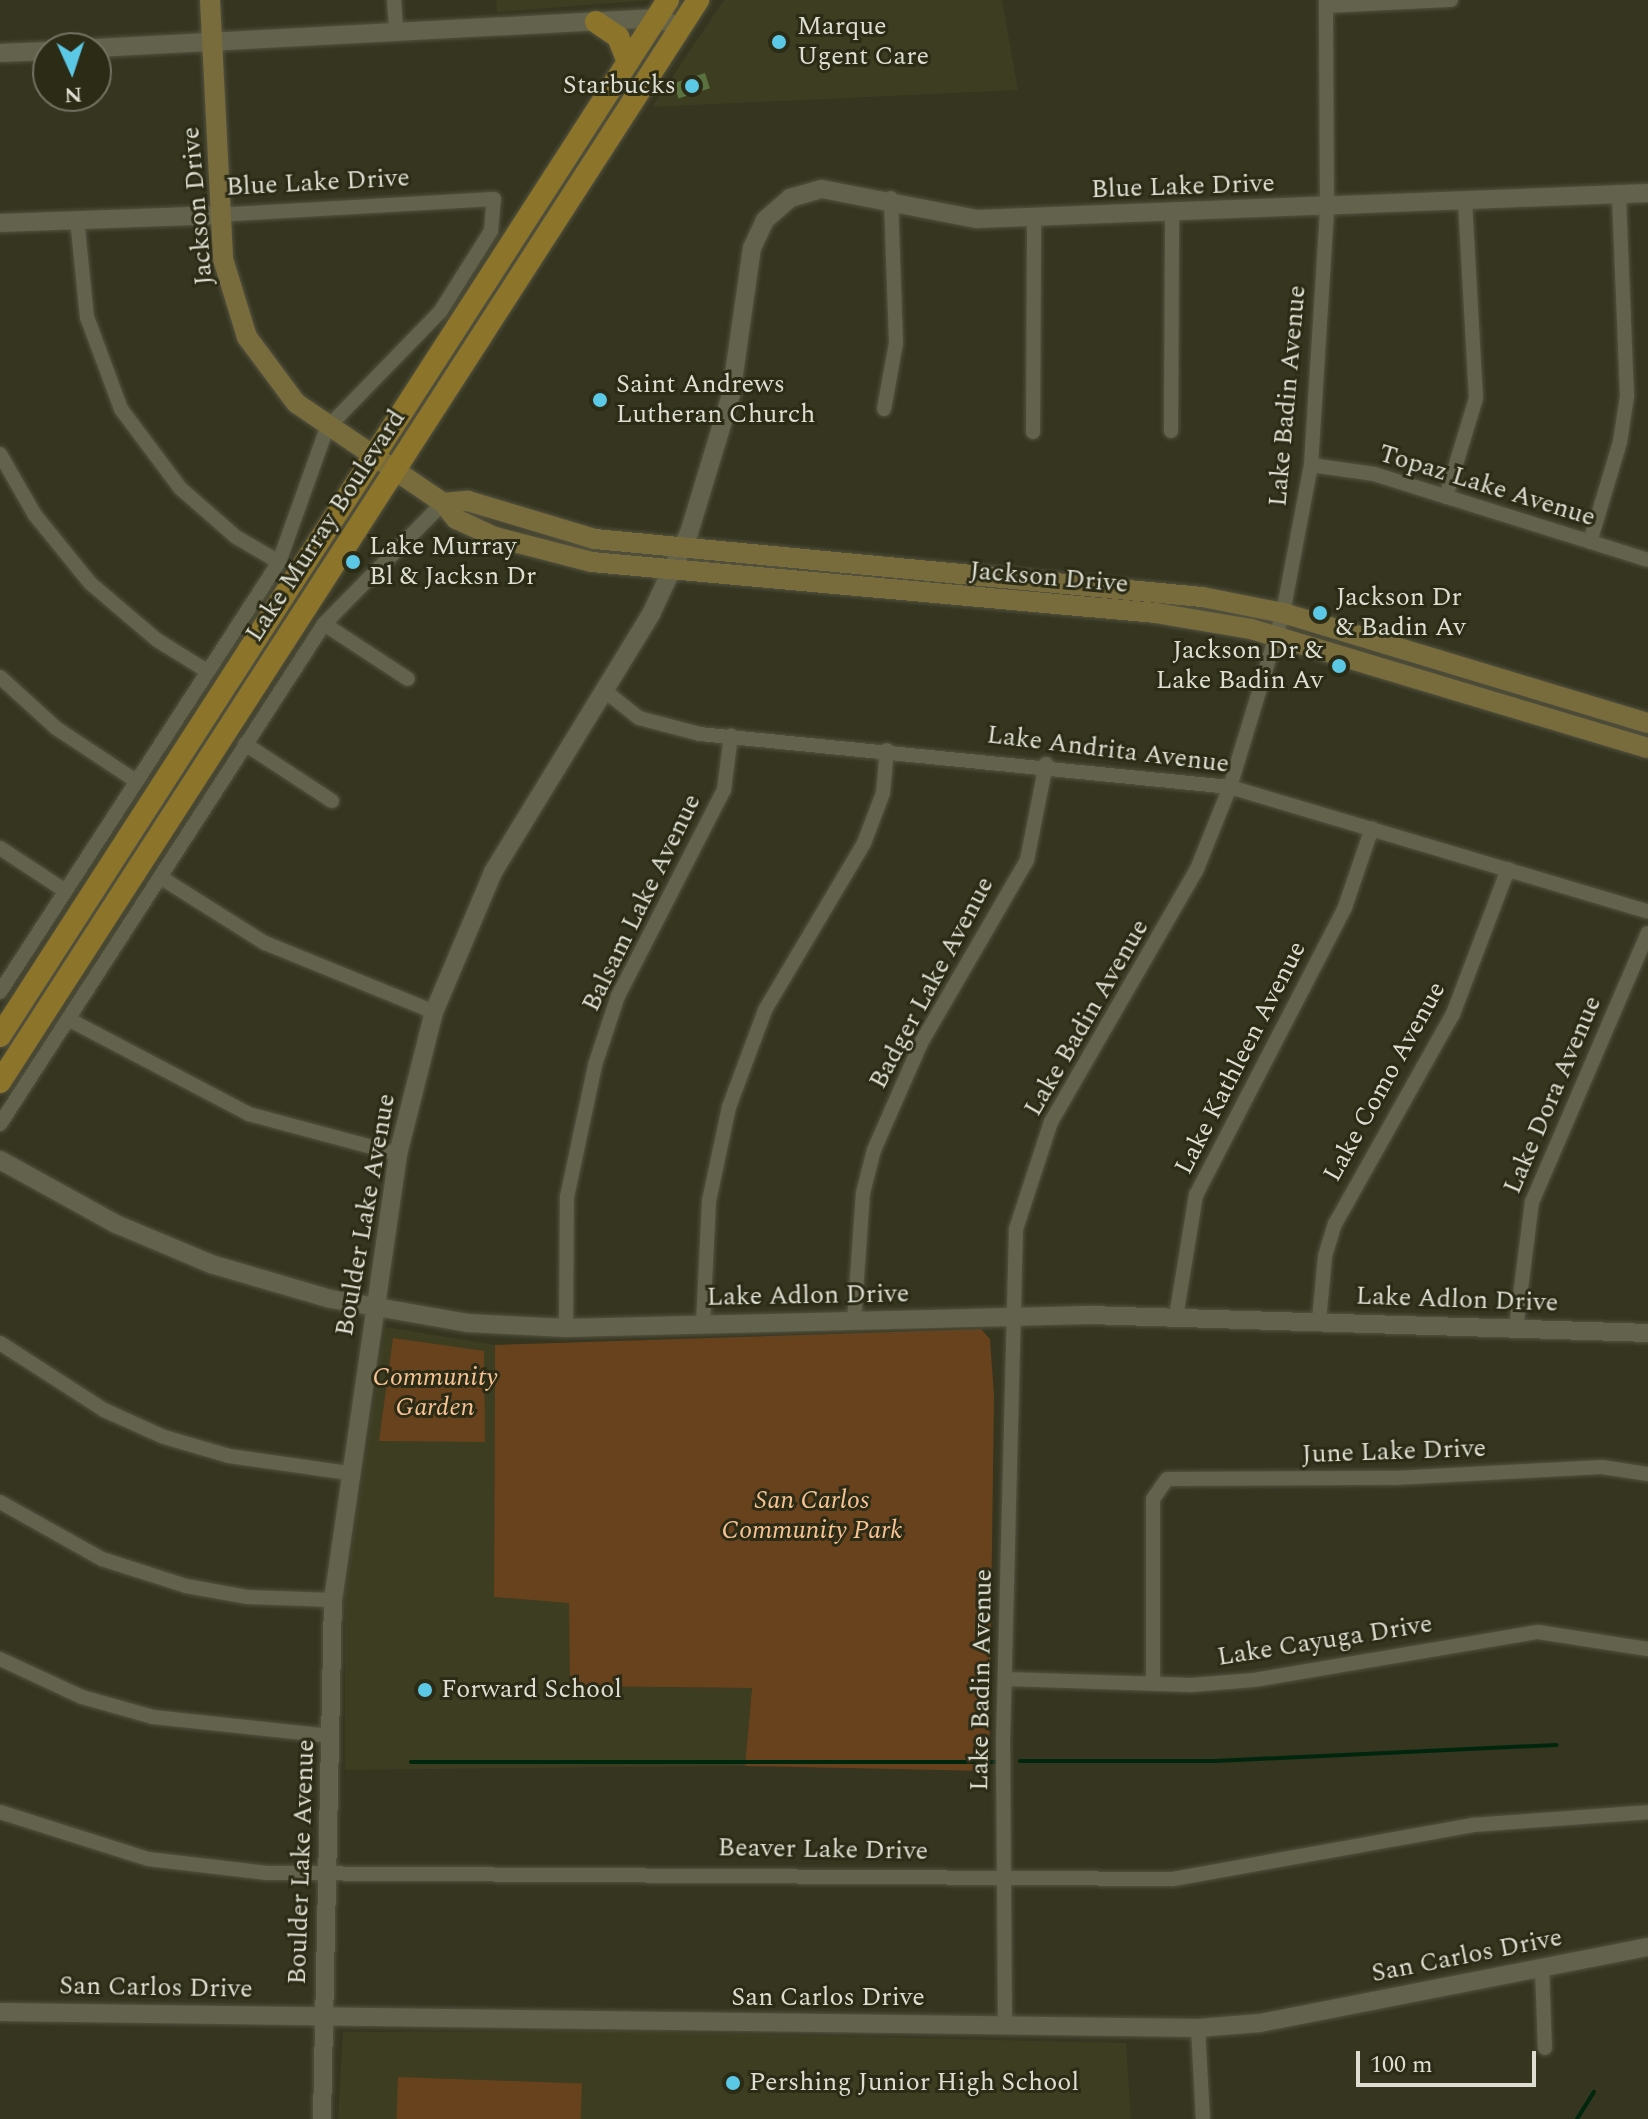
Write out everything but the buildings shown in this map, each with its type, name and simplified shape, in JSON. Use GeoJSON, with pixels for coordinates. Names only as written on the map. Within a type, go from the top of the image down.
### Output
{"type":"FeatureCollection","features":[{"type":"Feature","properties":{"kind":"main road","name":"Jackson Drive"},"geometry":{"type":"LineString","coordinates":[[210,0],[220,215],[228,282],[247,337],[278,384],[327,428],[443,503],[456,519],[495,537],[592,562],[1156,613],[1277,636],[1648,748]]}},
{"type":"Feature","properties":{"kind":"main road","name":"Lake Murray Boulevard"},"geometry":{"type":"LineString","coordinates":[[0,1082],[698,0]]}},
{"type":"Feature","properties":{"kind":"main road","name":"Lake Murray Boulevard"},"geometry":{"type":"LineString","coordinates":[[0,1036],[662,9]]}},
{"type":"Feature","properties":{"kind":"main road"},"geometry":{"type":"LineString","coordinates":[[596,22],[618,37],[628,62]]}},
{"type":"Feature","properties":{"kind":"main road","name":"Jackson Drive"},"geometry":{"type":"LineString","coordinates":[[443,503],[468,501],[555,532],[681,548],[1124,588],[1283,613],[1648,723]]}},
{"type":"Feature","properties":{"kind":"street"},"geometry":{"type":"LineString","coordinates":[[394,0],[396,32]]}},
{"type":"Feature","properties":{"kind":"street"},"geometry":{"type":"LineString","coordinates":[[1326,3],[1451,0]]}},
{"type":"Feature","properties":{"kind":"street","name":"Lake Badin Avenue"},"geometry":{"type":"LineString","coordinates":[[1005,2026],[1009,1318],[1022,1198],[1051,1122],[1164,935],[1230,787],[1283,613],[1311,465],[1327,208],[1326,3]]}},
{"type":"Feature","properties":{"kind":"street"},"geometry":{"type":"LineString","coordinates":[[112,47],[596,22],[662,9],[681,27]]}},
{"type":"Feature","properties":{"kind":"street"},"geometry":{"type":"LineString","coordinates":[[0,53],[32,52]]}},
{"type":"Feature","properties":{"kind":"street","name":"Blue Lake Drive"},"geometry":{"type":"LineString","coordinates":[[752,248],[772,212],[800,194],[833,189],[891,198],[977,219],[1327,208],[1648,193]]}},
{"type":"Feature","properties":{"kind":"street"},"geometry":{"type":"LineString","coordinates":[[1590,542],[1620,442],[1627,396],[1619,195]]}},
{"type":"Feature","properties":{"kind":"street"},"geometry":{"type":"LineString","coordinates":[[884,409],[896,343],[891,198]]}},
{"type":"Feature","properties":{"kind":"street","name":"Blue Lake Drive"},"geometry":{"type":"LineString","coordinates":[[0,223],[220,215],[494,199]]}},
{"type":"Feature","properties":{"kind":"street","name":"Lake Murray Boulevard"},"geometry":{"type":"LineString","coordinates":[[0,992],[279,562],[327,428],[440,312],[491,231],[494,199]]}},
{"type":"Feature","properties":{"kind":"street"},"geometry":{"type":"LineString","coordinates":[[1446,497],[1476,398],[1465,201]]}},
{"type":"Feature","properties":{"kind":"street"},"geometry":{"type":"LineString","coordinates":[[1171,431],[1172,211]]}},
{"type":"Feature","properties":{"kind":"street"},"geometry":{"type":"LineString","coordinates":[[77,219],[87,317],[121,409],[148,450],[197,506],[279,562]]}},
{"type":"Feature","properties":{"kind":"street"},"geometry":{"type":"LineString","coordinates":[[1033,432],[1034,219]]}},
{"type":"Feature","properties":{"kind":"street","name":"Boulder Lake Avenue"},"geometry":{"type":"LineString","coordinates":[[322,2119],[333,1600],[348,1473],[398,1154],[434,1012],[493,872],[557,759],[605,691],[681,548],[731,395],[752,248]]}},
{"type":"Feature","properties":{"kind":"street"},"geometry":{"type":"LineString","coordinates":[[0,454],[35,515],[90,583],[146,631],[207,671]]}},
{"type":"Feature","properties":{"kind":"street","name":"Topaz Lake Avenue"},"geometry":{"type":"LineString","coordinates":[[1311,465],[1374,474],[1648,560]]}},
{"type":"Feature","properties":{"kind":"street","name":"Lake Murray Boulevard"},"geometry":{"type":"LineString","coordinates":[[0,1124],[324,624],[443,503]]}},
{"type":"Feature","properties":{"kind":"street"},"geometry":{"type":"LineString","coordinates":[[324,624],[408,679]]}},
{"type":"Feature","properties":{"kind":"street"},"geometry":{"type":"LineString","coordinates":[[0,677],[56,728],[136,781]]}},
{"type":"Feature","properties":{"kind":"street","name":"Lake Andrita Avenue"},"geometry":{"type":"LineString","coordinates":[[605,691],[652,723],[731,735],[1046,764],[1230,787],[1648,912]]}},
{"type":"Feature","properties":{"kind":"street","name":"Balsam Lake Avenue"},"geometry":{"type":"LineString","coordinates":[[566,1328],[567,1197],[595,1065],[618,996],[724,790],[731,735]]}},
{"type":"Feature","properties":{"kind":"street"},"geometry":{"type":"LineString","coordinates":[[245,744],[332,801]]}},
{"type":"Feature","properties":{"kind":"street"},"geometry":{"type":"LineString","coordinates":[[703,1324],[709,1201],[729,1107],[765,1010],[864,843],[881,801],[887,750]]}},
{"type":"Feature","properties":{"kind":"street","name":"Badger Lake Avenue"},"geometry":{"type":"LineString","coordinates":[[854,1321],[858,1236],[874,1150],[921,1043],[1027,860],[1046,764]]}},
{"type":"Feature","properties":{"kind":"street","name":"Lake Kathleen Avenue"},"geometry":{"type":"LineString","coordinates":[[1176,1317],[1196,1195],[1345,907],[1372,828]]}},
{"type":"Feature","properties":{"kind":"street"},"geometry":{"type":"LineString","coordinates":[[0,848],[64,890]]}},
{"type":"Feature","properties":{"kind":"street","name":"Lake Como Avenue"},"geometry":{"type":"LineString","coordinates":[[1319,1321],[1325,1256],[1335,1224],[1453,1014],[1508,869]]}},
{"type":"Feature","properties":{"kind":"street"},"geometry":{"type":"LineString","coordinates":[[160,877],[265,943],[434,1012]]}},
{"type":"Feature","properties":{"kind":"street","name":"Lake Dora Avenue"},"geometry":{"type":"LineString","coordinates":[[1516,1328],[1532,1202],[1648,933]]}},
{"type":"Feature","properties":{"kind":"street"},"geometry":{"type":"LineString","coordinates":[[68,1019],[249,1114],[398,1154]]}},
{"type":"Feature","properties":{"kind":"street","name":"Lake Adlon Drive"},"geometry":{"type":"LineString","coordinates":[[0,1160],[175,1250],[264,1282],[375,1308],[467,1323],[566,1328],[1176,1317],[1648,1333]]}},
{"type":"Feature","properties":{"kind":"street"},"geometry":{"type":"LineString","coordinates":[[0,1343],[104,1410],[164,1437],[229,1456],[348,1473]]}},
{"type":"Feature","properties":{"kind":"street","name":"June Lake Drive"},"geometry":{"type":"LineString","coordinates":[[1153,1683],[1153,1499],[1176,1477],[1379,1478],[1602,1467],[1648,1474]]}},
{"type":"Feature","properties":{"kind":"street"},"geometry":{"type":"LineString","coordinates":[[0,1502],[102,1559],[186,1586],[248,1597],[333,1600]]}},
{"type":"Feature","properties":{"kind":"street","name":"Lake Cayuga Drive"},"geometry":{"type":"LineString","coordinates":[[1007,1679],[1153,1683],[1254,1680],[1527,1633],[1585,1635],[1648,1649]]}},
{"type":"Feature","properties":{"kind":"street"},"geometry":{"type":"LineString","coordinates":[[0,1659],[82,1697],[153,1717],[332,1736]]}},
{"type":"Feature","properties":{"kind":"street","name":"Beaver Lake Drive"},"geometry":{"type":"LineString","coordinates":[[0,1812],[148,1859],[329,1875],[1173,1879],[1473,1825],[1648,1812]]}},
{"type":"Feature","properties":{"kind":"street","name":"San Carlos Drive"},"geometry":{"type":"LineString","coordinates":[[0,2012],[1198,2028],[1260,2023],[1648,1947]]}},
{"type":"Feature","properties":{"kind":"street"},"geometry":{"type":"LineString","coordinates":[[1542,1968],[1545,2048]]}},
{"type":"Feature","properties":{"kind":"street"},"geometry":{"type":"LineString","coordinates":[[1198,2028],[1203,2119]]}},
{"type":"Feature","properties":{"kind":"shaded area"},"geometry":{"type":"Polygon","coordinates":[[[496,0],[652,0],[497,12],[496,0]]]}},
{"type":"Feature","properties":{"kind":"shaded area"},"geometry":{"type":"Polygon","coordinates":[[[724,0],[1002,0],[1018,90],[652,107],[724,0]]]}},
{"type":"Feature","properties":{"kind":"shaded area"},"geometry":{"type":"Polygon","coordinates":[[[385,1327],[495,1345],[494,1597],[569,1602],[571,1686],[752,1688],[745,1766],[345,1770],[345,1595],[385,1327]]]}},
{"type":"Feature","properties":{"kind":"shaded area","name":"Pershing Junior High School"},"geometry":{"type":"Polygon","coordinates":[[[616,2031],[1126,2043],[1131,2119],[338,2119],[343,2032],[616,2031]]]}},
{"type":"Feature","properties":{"kind":"green space","name":"San Carlos Community Park"},"geometry":{"type":"Polygon","coordinates":[[[981,1329],[990,1339],[994,1395],[989,1771],[745,1766],[752,1688],[570,1686],[569,1603],[494,1597],[495,1345],[981,1329]]]}},
{"type":"Feature","properties":{"kind":"green space","name":"Community Garden"},"geometry":{"type":"Polygon","coordinates":[[[393,1338],[484,1351],[485,1442],[379,1441],[393,1338]]]}},
{"type":"Feature","properties":{"kind":"green space"},"geometry":{"type":"Polygon","coordinates":[[[398,2077],[582,2083],[581,2119],[397,2119],[398,2077]]]}},
{"type":"Feature","properties":{"kind":"waterway"},"geometry":{"type":"LineString","coordinates":[[1020,1761],[1215,1761],[1557,1745]]}},
{"type":"Feature","properties":{"kind":"waterway"},"geometry":{"type":"LineString","coordinates":[[411,1762],[998,1762]]}},
{"type":"Feature","properties":{"kind":"waterway"},"geometry":{"type":"LineString","coordinates":[[1577,2119],[1594,2092]]}},
{"type":"Feature","properties":{"kind":"place","name":"Marque Ugent Care"},"geometry":{"type":"Point","coordinates":[779,42]}},
{"type":"Feature","properties":{"kind":"place","name":"Starbucks"},"geometry":{"type":"Point","coordinates":[692,86]}},
{"type":"Feature","properties":{"kind":"place","name":"Saint Andrews Lutheran Church"},"geometry":{"type":"Point","coordinates":[600,400]}},
{"type":"Feature","properties":{"kind":"place","name":"Lake Murray Bl & Jacksn Dr"},"geometry":{"type":"Point","coordinates":[353,562]}},
{"type":"Feature","properties":{"kind":"place","name":"Jackson Dr & Badin Av"},"geometry":{"type":"Point","coordinates":[1320,613]}},
{"type":"Feature","properties":{"kind":"place","name":"Jackson Dr & Lake Badin Av"},"geometry":{"type":"Point","coordinates":[1339,666]}},
{"type":"Feature","properties":{"kind":"place","name":"Forward School"},"geometry":{"type":"Point","coordinates":[425,1690]}},
{"type":"Feature","properties":{"kind":"place","name":"Pershing Junior High School"},"geometry":{"type":"Point","coordinates":[733,2083]}}]}
